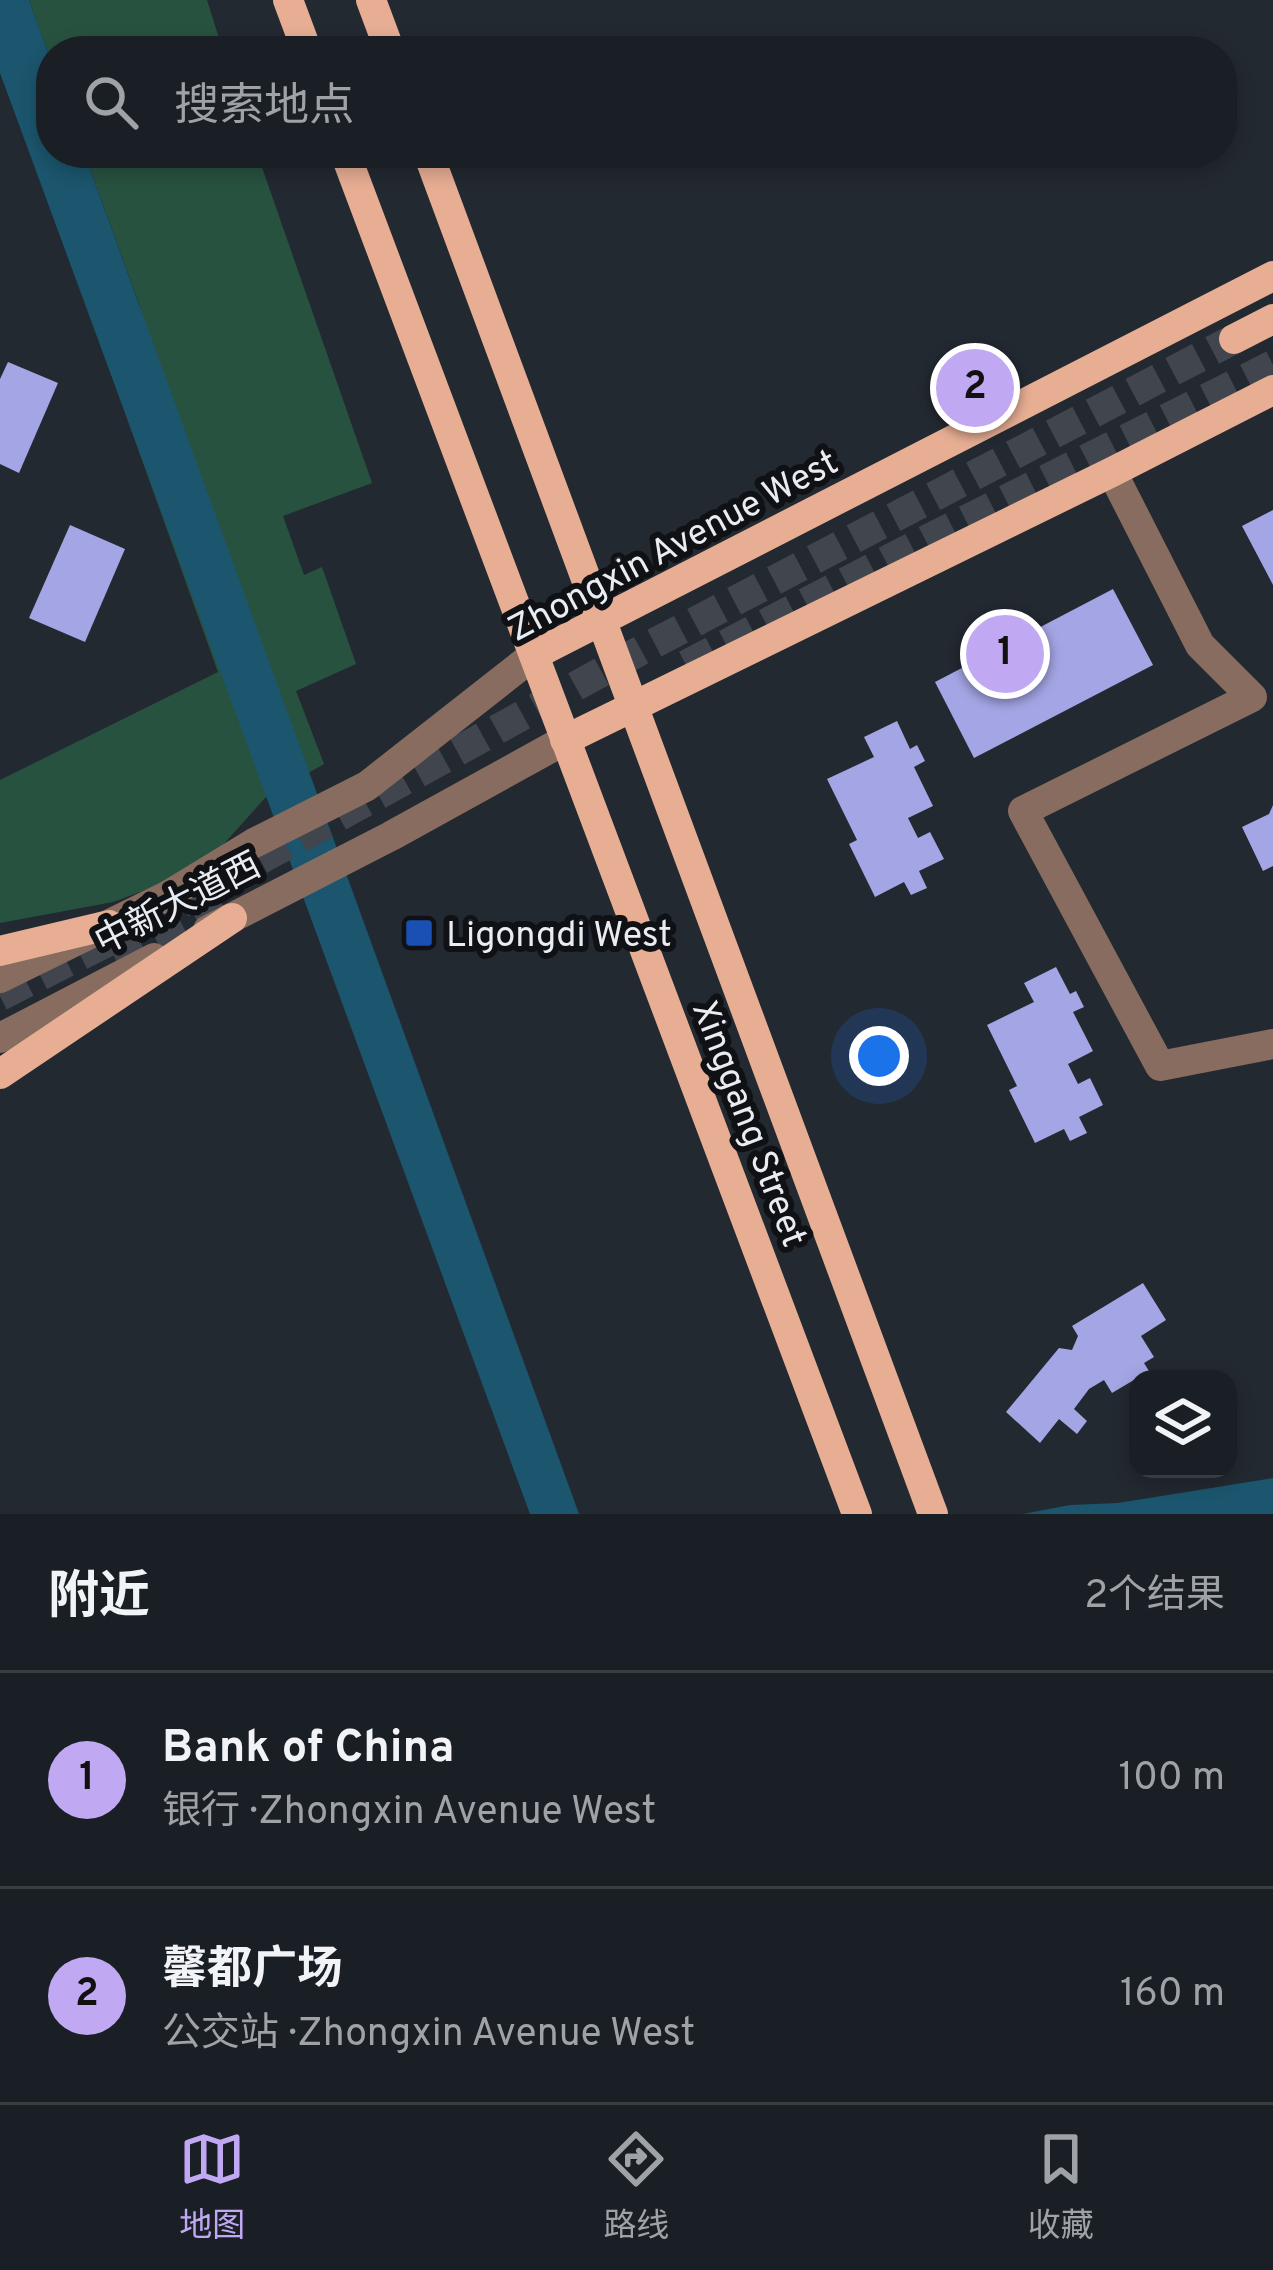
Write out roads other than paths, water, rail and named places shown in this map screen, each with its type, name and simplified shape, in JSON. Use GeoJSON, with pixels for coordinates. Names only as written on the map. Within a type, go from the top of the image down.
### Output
{"type":"FeatureCollection","features":[{"type":"Feature","properties":{"kind":"main road"},"geometry":{"type":"LineString","coordinates":[[288,0],[301,36]]}},
{"type":"Feature","properties":{"kind":"main road"},"geometry":{"type":"LineString","coordinates":[[371,0],[384,36]]}},
{"type":"Feature","properties":{"kind":"main road","name":"Xinggang Street"},"geometry":{"type":"LineString","coordinates":[[351,168],[856,1511]]}},
{"type":"Feature","properties":{"kind":"main road","name":"Xinggang Street"},"geometry":{"type":"LineString","coordinates":[[434,168],[928,1501]]}},
{"type":"Feature","properties":{"kind":"main road","name":"Zhongxin Avenue West"},"geometry":{"type":"LineString","coordinates":[[534,656],[1273,276]]}},
{"type":"Feature","properties":{"kind":"main road"},"geometry":{"type":"LineString","coordinates":[[1234,339],[1273,319]]}},
{"type":"Feature","properties":{"kind":"main road"},"geometry":{"type":"LineString","coordinates":[[565,740],[1273,390]]}},
{"type":"Feature","properties":{"kind":"main road"},"geometry":{"type":"LineString","coordinates":[[0,1074],[232,917]]}},
{"type":"Feature","properties":{"kind":"main road"},"geometry":{"type":"LineString","coordinates":[[0,951],[109,925]]}},
{"type":"Feature","properties":{"kind":"street"},"geometry":{"type":"LineString","coordinates":[[1112,472],[1201,645],[1252,697],[1023,811],[1160,1066],[1273,1043]]}},
{"type":"Feature","properties":{"kind":"street","name":"Zhongxin Avenue West"},"geometry":{"type":"LineString","coordinates":[[0,978],[167,896],[254,844],[367,786],[534,656]]}},
{"type":"Feature","properties":{"kind":"street","name":"中新大道西"},"geometry":{"type":"LineString","coordinates":[[0,1038],[391,836],[565,740]]}},
{"type":"Feature","properties":{"kind":"water"},"geometry":{"type":"Polygon","coordinates":[[[0,0],[29,0],[42,36],[36,36],[36,168],[89,168],[579,1514],[530,1514],[0,73],[0,0]]]}},
{"type":"Feature","properties":{"kind":"water"},"geometry":{"type":"Polygon","coordinates":[[[1273,1478],[1273,1514],[1023,1514],[1118,1503],[1273,1478]]]}},
{"type":"Feature","properties":{"kind":"tunnel"},"geometry":{"type":"LineString","coordinates":[[181,903],[647,647],[1234,339]]}},
{"type":"Feature","properties":{"kind":"tunnel"},"geometry":{"type":"LineString","coordinates":[[686,665],[1273,365]]}},
{"type":"Feature","properties":{"kind":"tunnel"},"geometry":{"type":"LineString","coordinates":[[117,962],[229,904]]}},
{"type":"Feature","properties":{"kind":"tunnel"},"geometry":{"type":"LineString","coordinates":[[0,996],[107,942]]}},
{"type":"Feature","properties":{"kind":"place","name":"馨都广场"},"geometry":{"type":"Point","coordinates":[975,388]}},
{"type":"Feature","properties":{"kind":"place","name":"Bank of China"},"geometry":{"type":"Point","coordinates":[1005,654]}},
{"type":"Feature","properties":{"kind":"place","name":"Ligongdi West"},"geometry":{"type":"Point","coordinates":[419,933]}}]}
